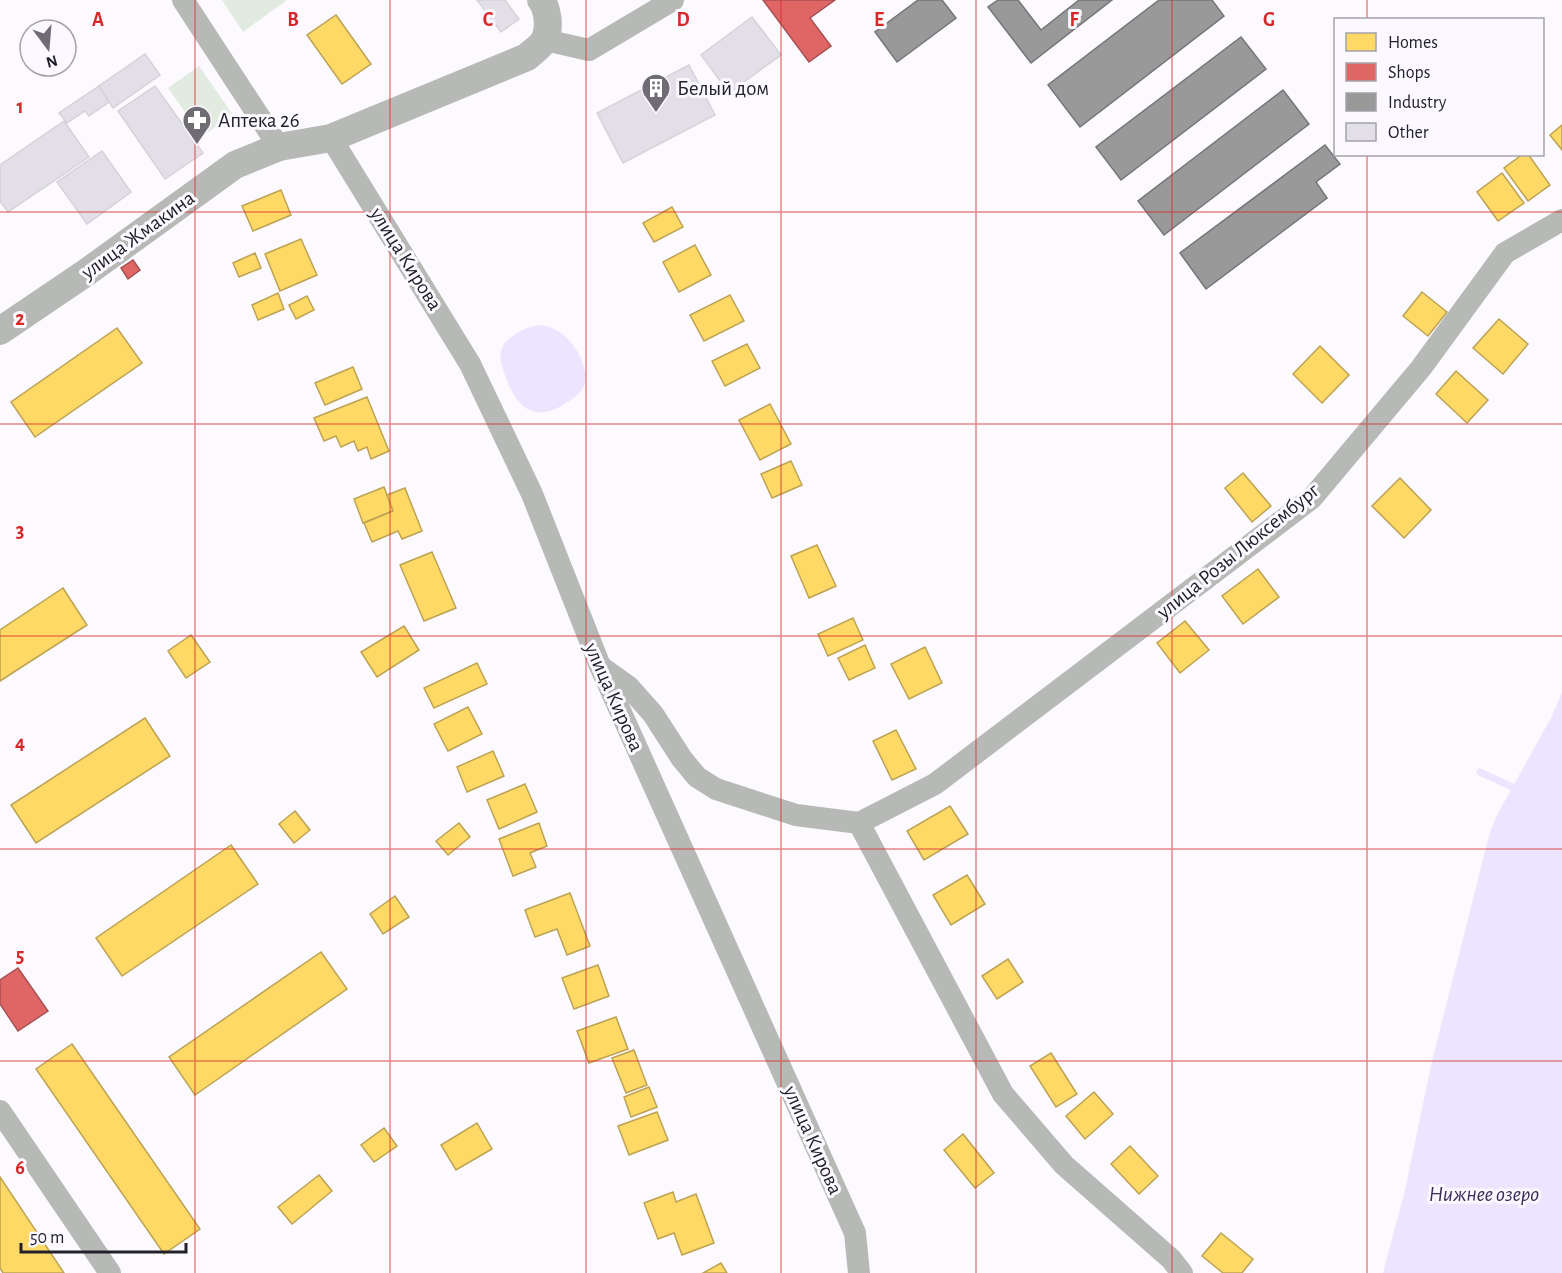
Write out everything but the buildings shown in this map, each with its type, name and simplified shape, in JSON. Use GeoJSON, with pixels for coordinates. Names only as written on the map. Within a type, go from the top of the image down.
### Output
{"type":"FeatureCollection","features":[{"type":"Feature","properties":{"kind":"street"},"geometry":{"type":"LineString","coordinates":[[183,0],[279,147],[331,138],[527,57],[545,40],[548,24],[545,5],[541,0]]}},
{"type":"Feature","properties":{"kind":"street"},"geometry":{"type":"LineString","coordinates":[[545,40],[589,50],[673,0]]}},
{"type":"Feature","properties":{"kind":"street","name":"улица Кирова"},"geometry":{"type":"LineString","coordinates":[[331,138],[470,364],[532,494],[600,666],[855,1233],[859,1273]]}},
{"type":"Feature","properties":{"kind":"street","name":"улица Жмакина"},"geometry":{"type":"LineString","coordinates":[[0,331],[236,165],[279,147]]}},
{"type":"Feature","properties":{"kind":"street","name":"улица Розы Люксембург"},"geometry":{"type":"LineString","coordinates":[[859,823],[935,784],[1312,498],[1421,368],[1505,253],[1562,220]]}},
{"type":"Feature","properties":{"kind":"street"},"geometry":{"type":"LineString","coordinates":[[600,666],[629,687],[653,714],[682,759],[697,777],[716,789],[796,815],[859,823],[1004,1094],[1064,1165],[1171,1259],[1182,1273]]}},
{"type":"Feature","properties":{"kind":"street"},"geometry":{"type":"LineString","coordinates":[[0,1111],[110,1273]]}},
{"type":"Feature","properties":{"kind":"shaded area"},"geometry":{"type":"Polygon","coordinates":[[[222,0],[287,0],[243,32],[222,0]]]}},
{"type":"Feature","properties":{"kind":"shaded area"},"geometry":{"type":"Polygon","coordinates":[[[199,66],[233,115],[202,136],[168,88],[199,66]]]}},
{"type":"Feature","properties":{"kind":"water"},"geometry":{"type":"Polygon","coordinates":[[[537,325],[552,328],[571,342],[580,356],[585,375],[585,384],[577,396],[550,411],[540,412],[524,407],[517,400],[506,378],[501,357],[506,341],[521,331],[537,325]]]}},
{"type":"Feature","properties":{"kind":"water","name":"Нижнее озеро"},"geometry":{"type":"Polygon","coordinates":[[[1562,692],[1562,1273],[1383,1273],[1405,1190],[1432,1061],[1490,832],[1497,815],[1552,716],[1562,692]]]}},
{"type":"Feature","properties":{"kind":"waterway"},"geometry":{"type":"LineString","coordinates":[[1480,772],[1519,790]]}},
{"type":"Feature","properties":{"kind":"place","name":"Белый дом"},"geometry":{"type":"Point","coordinates":[656,114]}},
{"type":"Feature","properties":{"kind":"place","name":"Аптека 26"},"geometry":{"type":"Point","coordinates":[197,146]}}]}
